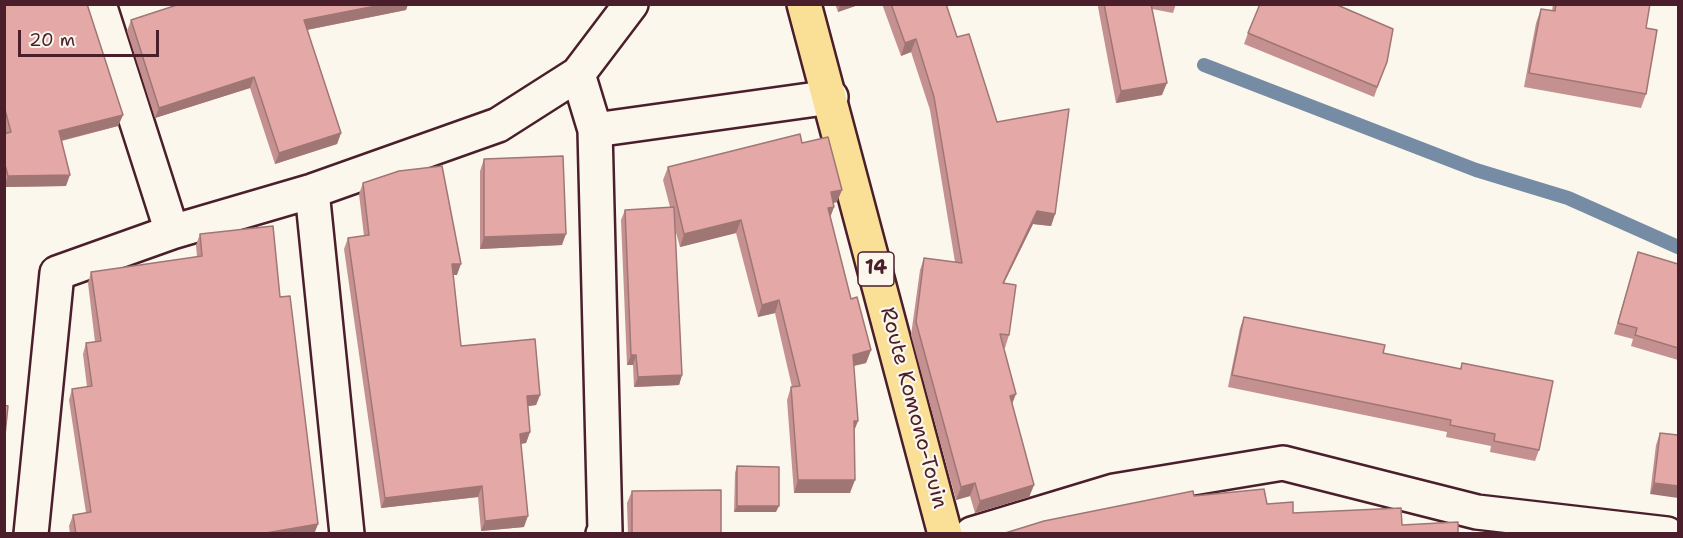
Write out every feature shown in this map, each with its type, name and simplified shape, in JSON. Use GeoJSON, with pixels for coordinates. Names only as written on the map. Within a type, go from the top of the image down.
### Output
{"type":"FeatureCollection","features":[{"type":"Feature","properties":{"kind":"main road","name":"Route Komono-Touin"},"geometry":{"type":"LineString","coordinates":[[804,4],[831,97],[945,534]]}},
{"type":"Feature","properties":{"kind":"street"},"geometry":{"type":"LineString","coordinates":[[99,4],[172,232]]}},
{"type":"Feature","properties":{"kind":"street"},"geometry":{"type":"LineString","coordinates":[[31,534],[57,273],[172,232],[312,191],[498,125],[578,75],[632,4]]}},
{"type":"Feature","properties":{"kind":"street"},"geometry":{"type":"LineString","coordinates":[[578,75],[595,130],[605,531],[603,534]]}},
{"type":"Feature","properties":{"kind":"street"},"geometry":{"type":"LineString","coordinates":[[595,130],[831,97]]}},
{"type":"Feature","properties":{"kind":"street"},"geometry":{"type":"LineString","coordinates":[[312,191],[347,534]]}},
{"type":"Feature","properties":{"kind":"street"},"geometry":{"type":"LineString","coordinates":[[972,534],[1114,491],[1283,463],[1477,512],[1667,534]]}},
{"type":"Feature","properties":{"kind":"building"},"geometry":{"type":"Polygon","coordinates":[[[4,4],[87,4],[123,115],[59,131],[70,175],[8,176],[4,161],[4,134],[11,132],[4,106],[4,4]]]}},
{"type":"Feature","properties":{"kind":"building"},"geometry":{"type":"Polygon","coordinates":[[[180,4],[386,4],[304,20],[341,133],[279,153],[254,77],[159,108],[131,20],[180,4]]]}},
{"type":"Feature","properties":{"kind":"building"},"geometry":{"type":"Polygon","coordinates":[[[891,4],[946,4],[957,37],[969,34],[997,122],[1069,109],[1055,214],[1037,211],[1003,283],[1016,285],[1009,335],[1000,334],[1016,394],[1010,396],[1034,485],[980,501],[975,483],[961,487],[916,322],[924,258],[962,263],[934,97],[916,39],[905,43],[891,4]]]}},
{"type":"Feature","properties":{"kind":"building"},"geometry":{"type":"Polygon","coordinates":[[[1104,4],[1151,4],[1167,83],[1121,91],[1104,4]]]}},
{"type":"Feature","properties":{"kind":"building"},"geometry":{"type":"Polygon","coordinates":[[[1260,4],[1335,4],[1393,29],[1387,62],[1377,87],[1248,33],[1260,4]]]}},
{"type":"Feature","properties":{"kind":"building"},"geometry":{"type":"Polygon","coordinates":[[[1556,4],[1650,4],[1646,28],[1657,30],[1646,94],[1529,73],[1541,9],[1555,11],[1556,4]]]}},
{"type":"Feature","properties":{"kind":"building"},"geometry":{"type":"Polygon","coordinates":[[[800,134],[802,143],[828,137],[842,190],[831,192],[834,207],[828,208],[851,299],[857,297],[871,350],[853,355],[858,421],[854,421],[855,480],[798,480],[791,387],[800,386],[779,300],[762,305],[741,220],[684,234],[668,167],[800,134]]]}},
{"type":"Feature","properties":{"kind":"building"},"geometry":{"type":"Polygon","coordinates":[[[563,156],[566,234],[484,237],[484,159],[563,156]]]}},
{"type":"Feature","properties":{"kind":"building"},"geometry":{"type":"Polygon","coordinates":[[[442,166],[461,264],[452,264],[461,346],[535,339],[540,395],[527,396],[530,432],[520,434],[528,516],[485,521],[482,486],[385,498],[348,238],[369,235],[363,183],[399,171],[442,166]]]}},
{"type":"Feature","properties":{"kind":"building"},"geometry":{"type":"Polygon","coordinates":[[[674,207],[682,375],[638,377],[636,355],[631,355],[625,210],[674,207]]]}},
{"type":"Feature","properties":{"kind":"building"},"geometry":{"type":"Polygon","coordinates":[[[273,226],[280,297],[290,296],[318,524],[260,534],[76,534],[73,515],[91,512],[72,389],[92,386],[86,343],[101,341],[91,272],[202,256],[200,234],[273,226]]]}},
{"type":"Feature","properties":{"kind":"building"},"geometry":{"type":"Polygon","coordinates":[[[1638,252],[1678,264],[1678,348],[1635,335],[1637,328],[1618,323],[1638,252]]]}},
{"type":"Feature","properties":{"kind":"building"},"geometry":{"type":"Polygon","coordinates":[[[1244,317],[1385,345],[1383,353],[1461,369],[1462,363],[1553,381],[1539,450],[1494,441],[1495,434],[1450,425],[1451,420],[1232,375],[1244,317]]]}},
{"type":"Feature","properties":{"kind":"building"},"geometry":{"type":"Polygon","coordinates":[[[4,405],[8,406],[4,445],[4,405]]]}},
{"type":"Feature","properties":{"kind":"building"},"geometry":{"type":"Polygon","coordinates":[[[1660,433],[1678,435],[1678,486],[1654,483],[1660,433]]]}},
{"type":"Feature","properties":{"kind":"building"},"geometry":{"type":"Polygon","coordinates":[[[737,466],[779,467],[779,506],[737,506],[737,466]]]}},
{"type":"Feature","properties":{"kind":"building"},"geometry":{"type":"Polygon","coordinates":[[[1264,489],[1267,504],[1293,502],[1293,513],[1401,508],[1402,525],[1458,522],[1458,534],[1002,534],[1044,521],[1193,491],[1194,496],[1264,489]]]}},
{"type":"Feature","properties":{"kind":"building"},"geometry":{"type":"Polygon","coordinates":[[[721,490],[721,534],[632,534],[632,491],[721,490]]]}},
{"type":"Feature","properties":{"kind":"waterway"},"geometry":{"type":"LineString","coordinates":[[1204,65],[1476,170],[1568,198],[1678,247]]}}]}
